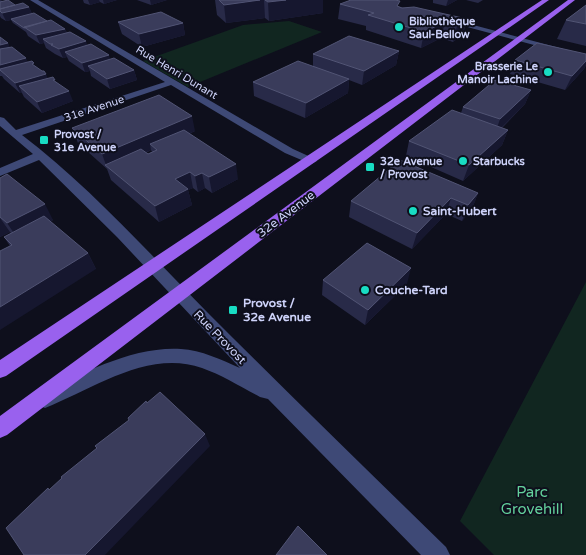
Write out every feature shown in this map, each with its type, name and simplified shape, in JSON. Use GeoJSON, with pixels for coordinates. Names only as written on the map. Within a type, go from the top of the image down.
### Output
{"type":"FeatureCollection","features":[{"type":"Feature","properties":{"kind":"main road"},"geometry":{"type":"LineString","coordinates":[[0,370],[546,0]]}},
{"type":"Feature","properties":{"kind":"main road","name":"32e Avenue"},"geometry":{"type":"LineString","coordinates":[[0,428],[572,0]]}},
{"type":"Feature","properties":{"kind":"street","name":"Rue Henri Dunant"},"geometry":{"type":"LineString","coordinates":[[33,0],[289,151],[311,161]]}},
{"type":"Feature","properties":{"kind":"street"},"geometry":{"type":"LineString","coordinates":[[438,17],[586,57]]}},
{"type":"Feature","properties":{"kind":"street","name":"31e Avenue"},"geometry":{"type":"LineString","coordinates":[[14,134],[173,82]]}},
{"type":"Feature","properties":{"kind":"street","name":"Rue Provost"},"geometry":{"type":"LineString","coordinates":[[0,120],[14,134],[41,155],[153,267],[277,396],[438,555]]}},
{"type":"Feature","properties":{"kind":"street"},"geometry":{"type":"LineString","coordinates":[[0,172],[41,155]]}},
{"type":"Feature","properties":{"kind":"street"},"geometry":{"type":"LineString","coordinates":[[31,405],[144,359],[176,355],[200,359],[277,396]]}},
{"type":"Feature","properties":{"kind":"green space"},"geometry":{"type":"Polygon","coordinates":[[[289,21],[322,32],[188,87],[143,61],[243,25],[289,21]]]}},
{"type":"Feature","properties":{"kind":"green space","name":"Parc Grovehill"},"geometry":{"type":"Polygon","coordinates":[[[586,282],[586,555],[494,555],[460,521],[586,282]]]}},
{"type":"Feature","properties":{"kind":"building"},"geometry":{"type":"Polygon","coordinates":[[[8,0],[15,5],[0,9],[0,2],[8,0]]]}},
{"type":"Feature","properties":{"kind":"building"},"geometry":{"type":"Polygon","coordinates":[[[219,0],[260,0],[224,5],[219,0]]]}},
{"type":"Feature","properties":{"kind":"building"},"geometry":{"type":"Polygon","coordinates":[[[265,0],[286,0],[268,2],[265,0]]]}},
{"type":"Feature","properties":{"kind":"building"},"geometry":{"type":"Polygon","coordinates":[[[351,0],[395,0],[400,1],[397,6],[402,8],[414,7],[467,19],[457,26],[445,22],[424,32],[368,15],[374,13],[340,4],[351,0]]]}},
{"type":"Feature","properties":{"kind":"building"},"geometry":{"type":"Polygon","coordinates":[[[23,3],[29,7],[2,13],[0,11],[0,9],[23,3]]]}},
{"type":"Feature","properties":{"kind":"building"},"geometry":{"type":"Polygon","coordinates":[[[586,5],[586,24],[566,20],[586,5]]]}},
{"type":"Feature","properties":{"kind":"building"},"geometry":{"type":"Polygon","coordinates":[[[161,12],[183,23],[139,34],[118,22],[161,12]]]}},
{"type":"Feature","properties":{"kind":"building"},"geometry":{"type":"Polygon","coordinates":[[[34,13],[47,21],[24,28],[11,19],[34,13]]]}},
{"type":"Feature","properties":{"kind":"building"},"geometry":{"type":"Polygon","coordinates":[[[51,20],[65,29],[36,35],[24,27],[51,20]]]}},
{"type":"Feature","properties":{"kind":"building"},"geometry":{"type":"Polygon","coordinates":[[[70,32],[86,41],[59,49],[43,39],[70,32]]]}},
{"type":"Feature","properties":{"kind":"building"},"geometry":{"type":"Polygon","coordinates":[[[349,36],[399,51],[364,71],[313,54],[349,36]]]}},
{"type":"Feature","properties":{"kind":"building"},"geometry":{"type":"Polygon","coordinates":[[[0,37],[8,43],[0,45],[0,37]]]}},
{"type":"Feature","properties":{"kind":"building"},"geometry":{"type":"Polygon","coordinates":[[[537,43],[586,54],[586,61],[572,76],[515,60],[537,43]]]}},
{"type":"Feature","properties":{"kind":"building"},"geometry":{"type":"Polygon","coordinates":[[[91,44],[109,55],[82,63],[65,52],[91,44]]]}},
{"type":"Feature","properties":{"kind":"building"},"geometry":{"type":"Polygon","coordinates":[[[12,47],[26,58],[0,65],[0,49],[12,47]]]}},
{"type":"Feature","properties":{"kind":"building"},"geometry":{"type":"Polygon","coordinates":[[[114,58],[134,70],[107,79],[88,66],[114,58]]]}},
{"type":"Feature","properties":{"kind":"building"},"geometry":{"type":"Polygon","coordinates":[[[32,61],[34,63],[32,64],[46,74],[15,83],[0,70],[0,69],[32,61]]]}},
{"type":"Feature","properties":{"kind":"building"},"geometry":{"type":"Polygon","coordinates":[[[298,61],[349,79],[306,103],[253,82],[298,61]]]}},
{"type":"Feature","properties":{"kind":"building"},"geometry":{"type":"Polygon","coordinates":[[[53,77],[55,80],[53,80],[69,91],[37,102],[19,86],[53,77]]]}},
{"type":"Feature","properties":{"kind":"building"},"geometry":{"type":"Polygon","coordinates":[[[495,80],[531,90],[500,119],[463,107],[495,80]]]}},
{"type":"Feature","properties":{"kind":"building"},"geometry":{"type":"Polygon","coordinates":[[[159,95],[192,116],[102,154],[72,128],[159,95]]]}},
{"type":"Feature","properties":{"kind":"building"},"geometry":{"type":"Polygon","coordinates":[[[452,110],[508,130],[469,165],[409,141],[452,110]]]}},
{"type":"Feature","properties":{"kind":"building"},"geometry":{"type":"Polygon","coordinates":[[[184,130],[236,164],[209,177],[202,173],[195,176],[190,172],[175,179],[188,189],[155,206],[105,165],[141,149],[148,154],[157,150],[150,144],[184,130]]]}},
{"type":"Feature","properties":{"kind":"building"},"geometry":{"type":"Polygon","coordinates":[[[400,160],[478,193],[468,205],[451,198],[417,233],[351,201],[400,160]]]}},
{"type":"Feature","properties":{"kind":"building"},"geometry":{"type":"Polygon","coordinates":[[[7,174],[45,204],[7,223],[0,217],[0,178],[7,174]]]}},
{"type":"Feature","properties":{"kind":"building"},"geometry":{"type":"Polygon","coordinates":[[[44,216],[88,253],[0,307],[0,251],[12,245],[4,237],[44,216]]]}},
{"type":"Feature","properties":{"kind":"building"},"geometry":{"type":"Polygon","coordinates":[[[367,243],[411,268],[368,310],[323,280],[367,243]]]}},
{"type":"Feature","properties":{"kind":"building"},"geometry":{"type":"Polygon","coordinates":[[[160,392],[205,434],[85,555],[24,555],[6,528],[48,488],[49,490],[61,477],[97,448],[95,446],[129,420],[128,418],[146,401],[147,403],[160,392]]]}},
{"type":"Feature","properties":{"kind":"building"},"geometry":{"type":"Polygon","coordinates":[[[298,526],[327,555],[276,555],[298,526]]]}},
{"type":"Feature","properties":{"kind":"place","name":"Bibliothèque Saul-Bellow"},"geometry":{"type":"Point","coordinates":[399,27]}},
{"type":"Feature","properties":{"kind":"place","name":"Brasserie Le Manoir Lachine"},"geometry":{"type":"Point","coordinates":[548,72]}},
{"type":"Feature","properties":{"kind":"place","name":"Provost / 31e Avenue"},"geometry":{"type":"Point","coordinates":[44,140]}},
{"type":"Feature","properties":{"kind":"place","name":"Starbucks"},"geometry":{"type":"Point","coordinates":[463,161]}},
{"type":"Feature","properties":{"kind":"place","name":"32e Avenue / Provost"},"geometry":{"type":"Point","coordinates":[370,167]}},
{"type":"Feature","properties":{"kind":"place","name":"Saint-Hubert"},"geometry":{"type":"Point","coordinates":[413,211]}},
{"type":"Feature","properties":{"kind":"place","name":"Couche-Tard"},"geometry":{"type":"Point","coordinates":[365,290]}},
{"type":"Feature","properties":{"kind":"place","name":"Provost / 32e Avenue"},"geometry":{"type":"Point","coordinates":[233,310]}}]}
